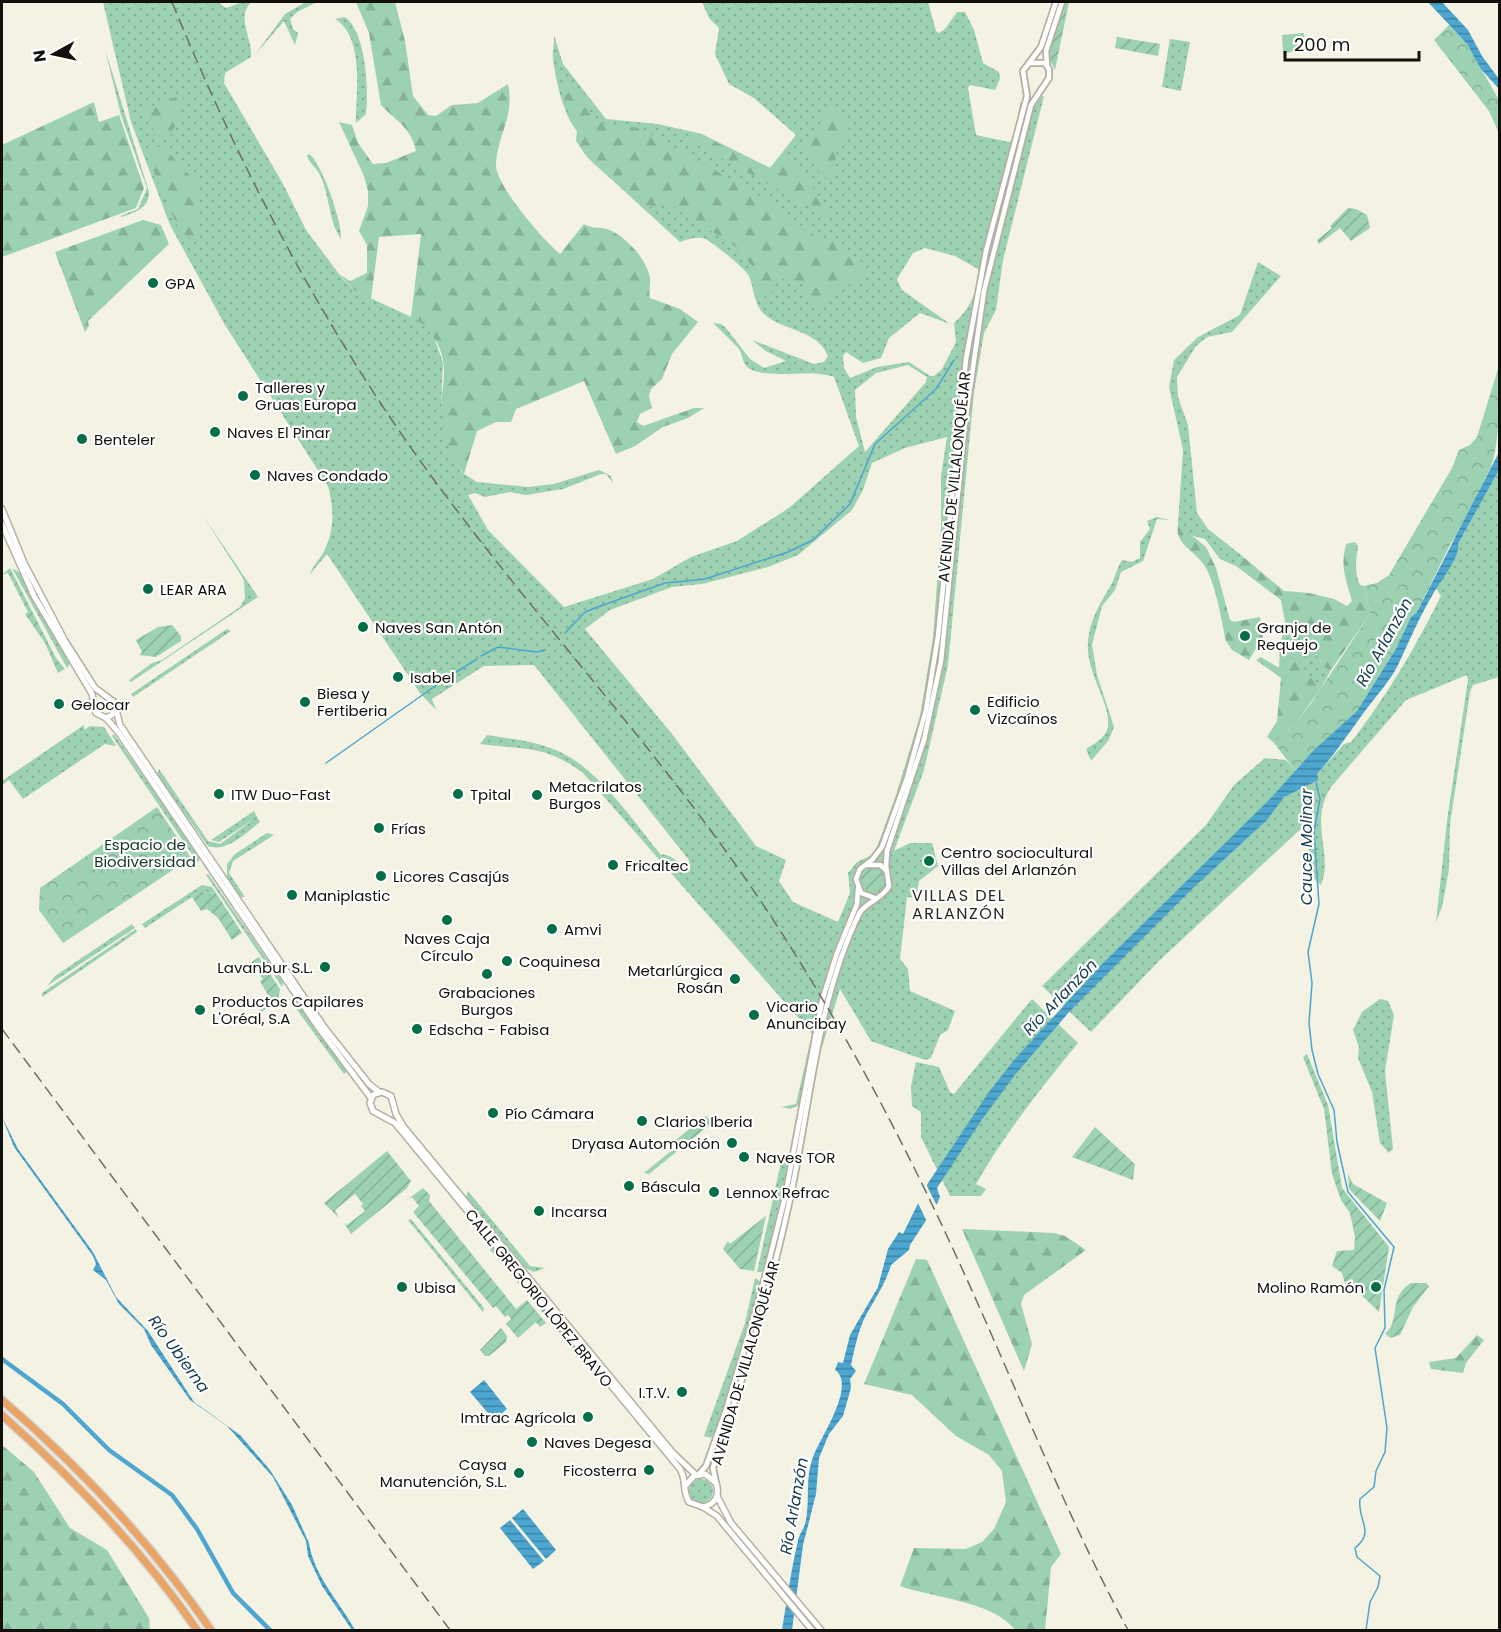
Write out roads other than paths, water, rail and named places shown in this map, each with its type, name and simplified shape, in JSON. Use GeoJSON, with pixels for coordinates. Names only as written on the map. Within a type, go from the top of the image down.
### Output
{"type":"FeatureCollection","features":[{"type":"Feature","properties":{"kind":"highway"},"geometry":{"type":"LineString","coordinates":[[2,1400],[97,1489],[149,1547],[210,1630]]}},
{"type":"Feature","properties":{"kind":"highway"},"geometry":{"type":"LineString","coordinates":[[2,1414],[47,1455],[112,1524],[197,1630]]}},
{"type":"Feature","properties":{"kind":"main road"},"geometry":{"type":"LineString","coordinates":[[2,509],[25,565],[56,625],[95,688],[114,702],[120,725],[322,1024],[362,1075],[379,1092],[391,1096],[393,1107],[384,1115],[373,1111],[371,1098],[318,1027],[119,733],[106,718],[97,715],[91,692],[34,596],[2,524]]}},
{"type":"Feature","properties":{"kind":"main road"},"geometry":{"type":"LineString","coordinates":[[94,705],[99,698],[108,697]]}},
{"type":"Feature","properties":{"kind":"main road"},"geometry":{"type":"LineString","coordinates":[[106,718],[112,716],[116,709]]}},
{"type":"Feature","properties":{"kind":"main road"},"geometry":{"type":"LineString","coordinates":[[371,1098],[379,1092]]}},
{"type":"Feature","properties":{"kind":"main road","name":"CALLE GREGORIO LÓPEZ BRAVO"},"geometry":{"type":"LineString","coordinates":[[393,1107],[400,1121],[668,1446],[698,1474]]}},
{"type":"Feature","properties":{"kind":"main road","name":"CALLE GREGORIO LÓPEZ BRAVO"},"geometry":{"type":"LineString","coordinates":[[384,1115],[407,1137],[674,1462],[682,1473],[685,1486]]}},
{"type":"Feature","properties":{"kind":"main road"},"geometry":{"type":"LineString","coordinates":[[811,1630],[717,1516],[689,1502],[685,1486],[698,1474],[711,1477],[717,1485],[717,1496],[726,1516],[821,1630]]}},
{"type":"Feature","properties":{"kind":"main road"},"geometry":{"type":"LineString","coordinates":[[703,1507],[712,1503],[717,1496]]}},
{"type":"Feature","properties":{"kind":"street"},"geometry":{"type":"LineString","coordinates":[[1056,2],[1041,47],[1023,71],[1025,81],[1033,87],[1043,86],[1049,78],[1046,51],[1062,2]]}},
{"type":"Feature","properties":{"kind":"street"},"geometry":{"type":"LineString","coordinates":[[1029,63],[1040,61],[1048,67]]}},
{"type":"Feature","properties":{"kind":"street","name":"AVENIDA DE VILLALONQUÉJAR"},"geometry":{"type":"LineString","coordinates":[[864,866],[882,847],[914,755],[928,700],[938,636],[968,351],[986,251],[1027,96],[1025,81]]}},
{"type":"Feature","properties":{"kind":"street","name":"AVENIDA DE VILLALONQUÉJAR"},"geometry":{"type":"LineString","coordinates":[[888,872],[887,850],[924,740],[940,661],[964,423],[984,291],[1031,105],[1043,86]]}},
{"type":"Feature","properties":{"kind":"street"},"geometry":{"type":"LineString","coordinates":[[875,864],[888,872],[890,881],[887,890],[875,898],[865,896],[858,889],[857,873],[864,866],[875,864]]}},
{"type":"Feature","properties":{"kind":"street","name":"AVENIDA DE VILLALONQUÉJAR"},"geometry":{"type":"LineString","coordinates":[[698,1474],[706,1466],[726,1410],[761,1293],[784,1197],[822,1001],[837,953],[856,906],[858,889]]}},
{"type":"Feature","properties":{"kind":"street","name":"AVENIDA DE VILLALONQUÉJAR"},"geometry":{"type":"LineString","coordinates":[[717,1485],[713,1468],[743,1377],[774,1268],[829,999],[857,919],[862,909],[875,898]]}},
{"type":"Feature","properties":{"kind":"water"},"geometry":{"type":"Polygon","coordinates":[[[1428,2],[1442,2],[1468,30],[1482,56],[1499,79],[1499,89],[1481,69],[1467,44],[1428,2]]]}},
{"type":"Feature","properties":{"kind":"water","name":"Río Arlanzón"},"geometry":{"type":"Polygon","coordinates":[[[1499,452],[1499,470],[1458,544],[1453,562],[1433,594],[1395,670],[1317,774],[1318,780],[1284,797],[1267,820],[1192,889],[1070,1011],[1014,1076],[937,1188],[940,1197],[938,1202],[909,1250],[891,1265],[860,1330],[851,1365],[856,1371],[850,1379],[851,1388],[843,1416],[829,1434],[819,1458],[816,1494],[803,1545],[792,1630],[782,1630],[799,1538],[806,1520],[808,1481],[813,1457],[840,1399],[841,1377],[835,1370],[838,1362],[843,1363],[850,1335],[878,1287],[888,1249],[899,1232],[903,1234],[928,1183],[989,1092],[1014,1060],[1101,965],[1269,800],[1313,751],[1357,711],[1397,647],[1411,617],[1417,612],[1499,452]]]}},
{"type":"Feature","properties":{"kind":"water"},"geometry":{"type":"Polygon","coordinates":[[[2,1117],[18,1149],[93,1252],[116,1297],[148,1331],[194,1402],[240,1435],[270,1470],[292,1505],[309,1543],[316,1566],[355,1630],[352,1630],[322,1586],[308,1556],[306,1541],[273,1477],[227,1426],[190,1400],[151,1345],[144,1329],[119,1304],[106,1280],[93,1270],[96,1264],[93,1256],[14,1147],[2,1117]]]}},
{"type":"Feature","properties":{"kind":"water"},"geometry":{"type":"Polygon","coordinates":[[[484,1380],[507,1409],[494,1420],[470,1392],[484,1380]]]}},
{"type":"Feature","properties":{"kind":"water"},"geometry":{"type":"Polygon","coordinates":[[[523,1509],[556,1550],[546,1559],[512,1518],[523,1509]]]}},
{"type":"Feature","properties":{"kind":"water"},"geometry":{"type":"Polygon","coordinates":[[[510,1520],[544,1561],[533,1569],[500,1528],[510,1520]]]}},
{"type":"Feature","properties":{"kind":"waterway"},"geometry":{"type":"LineString","coordinates":[[565,633],[585,612],[595,608],[665,583],[705,579],[788,552],[813,540],[850,504],[875,444],[936,389],[954,360]]}},
{"type":"Feature","properties":{"kind":"waterway"},"geometry":{"type":"LineString","coordinates":[[481,656],[498,647],[536,652],[545,650]]}},
{"type":"Feature","properties":{"kind":"waterway"},"geometry":{"type":"LineString","coordinates":[[442,681],[477,659]]}},
{"type":"Feature","properties":{"kind":"waterway"},"geometry":{"type":"LineString","coordinates":[[326,763],[438,684]]}},
{"type":"Feature","properties":{"kind":"waterway","name":"Cauce Molinar"},"geometry":{"type":"LineString","coordinates":[[1316,782],[1320,799],[1314,832],[1319,904],[1308,952],[1312,983],[1309,1023],[1312,1050],[1318,1074],[1334,1110],[1337,1142],[1348,1192],[1394,1247],[1384,1290],[1385,1328],[1375,1348],[1387,1428],[1385,1452],[1376,1471],[1374,1487],[1360,1499],[1365,1531],[1361,1542],[1355,1548],[1357,1557],[1380,1576],[1378,1587],[1370,1602],[1366,1630]]}},
{"type":"Feature","properties":{"kind":"waterway"},"geometry":{"type":"LineString","coordinates":[[2,1359],[63,1404],[109,1450],[172,1495],[197,1529],[233,1593],[270,1630]]}},
{"type":"Feature","properties":{"kind":"railway"},"geometry":{"type":"LineString","coordinates":[[172,2],[229,133],[261,197],[294,260],[367,383],[407,442],[489,552],[694,808],[770,915],[821,996],[868,1079],[933,1206],[1059,1489],[1128,1630]]}},
{"type":"Feature","properties":{"kind":"railway"},"geometry":{"type":"LineString","coordinates":[[2,1029],[450,1630]]}},
{"type":"Feature","properties":{"kind":"place","name":"GPA"},"geometry":{"type":"Point","coordinates":[153,283]}},
{"type":"Feature","properties":{"kind":"place","name":"Talleres y Gruas Europa"},"geometry":{"type":"Point","coordinates":[243,396]}},
{"type":"Feature","properties":{"kind":"place","name":"Naves El Pinar"},"geometry":{"type":"Point","coordinates":[215,432]}},
{"type":"Feature","properties":{"kind":"place","name":"Benteler"},"geometry":{"type":"Point","coordinates":[82,439]}},
{"type":"Feature","properties":{"kind":"place","name":"Naves Condado"},"geometry":{"type":"Point","coordinates":[255,475]}},
{"type":"Feature","properties":{"kind":"place","name":"LEAR ARA"},"geometry":{"type":"Point","coordinates":[148,589]}},
{"type":"Feature","properties":{"kind":"place","name":"Naves San Antón"},"geometry":{"type":"Point","coordinates":[363,627]}},
{"type":"Feature","properties":{"kind":"place","name":"Granja de Requejo"},"geometry":{"type":"Point","coordinates":[1245,636]}},
{"type":"Feature","properties":{"kind":"place","name":"Isabel"},"geometry":{"type":"Point","coordinates":[398,677]}},
{"type":"Feature","properties":{"kind":"place","name":"Biesa y Fertiberia"},"geometry":{"type":"Point","coordinates":[305,702]}},
{"type":"Feature","properties":{"kind":"place","name":"Gelocar"},"geometry":{"type":"Point","coordinates":[59,704]}},
{"type":"Feature","properties":{"kind":"place","name":"Edificio Vizcaínos"},"geometry":{"type":"Point","coordinates":[975,710]}},
{"type":"Feature","properties":{"kind":"place","name":"ITW Duo-Fast"},"geometry":{"type":"Point","coordinates":[219,794]}},
{"type":"Feature","properties":{"kind":"place","name":"Tpital"},"geometry":{"type":"Point","coordinates":[458,794]}},
{"type":"Feature","properties":{"kind":"place","name":"Metacrilatos Burgos"},"geometry":{"type":"Point","coordinates":[537,795]}},
{"type":"Feature","properties":{"kind":"place","name":"Frías"},"geometry":{"type":"Point","coordinates":[379,828]}},
{"type":"Feature","properties":{"kind":"place","name":"Centro sociocultural Villas del Arlanzón"},"geometry":{"type":"Point","coordinates":[929,861]}},
{"type":"Feature","properties":{"kind":"place","name":"Fricaltec"},"geometry":{"type":"Point","coordinates":[613,865]}},
{"type":"Feature","properties":{"kind":"place","name":"Licores Casajús"},"geometry":{"type":"Point","coordinates":[381,876]}},
{"type":"Feature","properties":{"kind":"place","name":"Maniplastic"},"geometry":{"type":"Point","coordinates":[292,895]}},
{"type":"Feature","properties":{"kind":"place","name":"Naves Caja Círculo"},"geometry":{"type":"Point","coordinates":[447,920]}},
{"type":"Feature","properties":{"kind":"place","name":"Amvi"},"geometry":{"type":"Point","coordinates":[552,929]}},
{"type":"Feature","properties":{"kind":"place","name":"Coquinesa"},"geometry":{"type":"Point","coordinates":[507,961]}},
{"type":"Feature","properties":{"kind":"place","name":"Lavanbur S.L."},"geometry":{"type":"Point","coordinates":[325,967]}},
{"type":"Feature","properties":{"kind":"place","name":"Grabaciones Burgos"},"geometry":{"type":"Point","coordinates":[487,974]}},
{"type":"Feature","properties":{"kind":"place","name":"Metarlúrgica Rosán"},"geometry":{"type":"Point","coordinates":[735,979]}},
{"type":"Feature","properties":{"kind":"place","name":"Productos Capilares L'Oréal, S.A"},"geometry":{"type":"Point","coordinates":[200,1010]}},
{"type":"Feature","properties":{"kind":"place","name":"Vicario Anuncibay"},"geometry":{"type":"Point","coordinates":[754,1015]}},
{"type":"Feature","properties":{"kind":"place","name":"Edscha - Fabisa"},"geometry":{"type":"Point","coordinates":[417,1029]}},
{"type":"Feature","properties":{"kind":"place","name":"Pío Cámara"},"geometry":{"type":"Point","coordinates":[493,1113]}},
{"type":"Feature","properties":{"kind":"place","name":"Clarios Iberia"},"geometry":{"type":"Point","coordinates":[642,1121]}},
{"type":"Feature","properties":{"kind":"place","name":"Dryasa Automoción"},"geometry":{"type":"Point","coordinates":[732,1143]}},
{"type":"Feature","properties":{"kind":"place","name":"Naves TOR"},"geometry":{"type":"Point","coordinates":[744,1157]}},
{"type":"Feature","properties":{"kind":"place","name":"Báscula"},"geometry":{"type":"Point","coordinates":[629,1186]}},
{"type":"Feature","properties":{"kind":"place","name":"Lennox Refrac"},"geometry":{"type":"Point","coordinates":[714,1192]}},
{"type":"Feature","properties":{"kind":"place","name":"Incarsa"},"geometry":{"type":"Point","coordinates":[539,1211]}},
{"type":"Feature","properties":{"kind":"place","name":"Ubisa"},"geometry":{"type":"Point","coordinates":[402,1287]}},
{"type":"Feature","properties":{"kind":"place","name":"Molino Ramón"},"geometry":{"type":"Point","coordinates":[1376,1287]}},
{"type":"Feature","properties":{"kind":"place","name":"I.T.V."},"geometry":{"type":"Point","coordinates":[682,1392]}},
{"type":"Feature","properties":{"kind":"place","name":"Imtrac Agrícola"},"geometry":{"type":"Point","coordinates":[588,1417]}},
{"type":"Feature","properties":{"kind":"place","name":"Naves Degesa"},"geometry":{"type":"Point","coordinates":[532,1442]}},
{"type":"Feature","properties":{"kind":"place","name":"Ficosterra"},"geometry":{"type":"Point","coordinates":[649,1470]}},
{"type":"Feature","properties":{"kind":"place","name":"Caysa Manutención, S.L."},"geometry":{"type":"Point","coordinates":[519,1473]}},
{"type":"Feature","properties":{"kind":"district","name":"VILLAS DEL ARLANZÓN"},"geometry":{"type":"Point","coordinates":[959,904]}},
{"type":"Feature","properties":{"kind":"park label","name":"Espacio de Biodiversidad"},"geometry":{"type":"Point","coordinates":[145,852]}},
{"type":"Feature","properties":{"kind":"water label","name":"Río Ubierna"},"geometry":{"type":"Point","coordinates":[179,1354]}}]}
